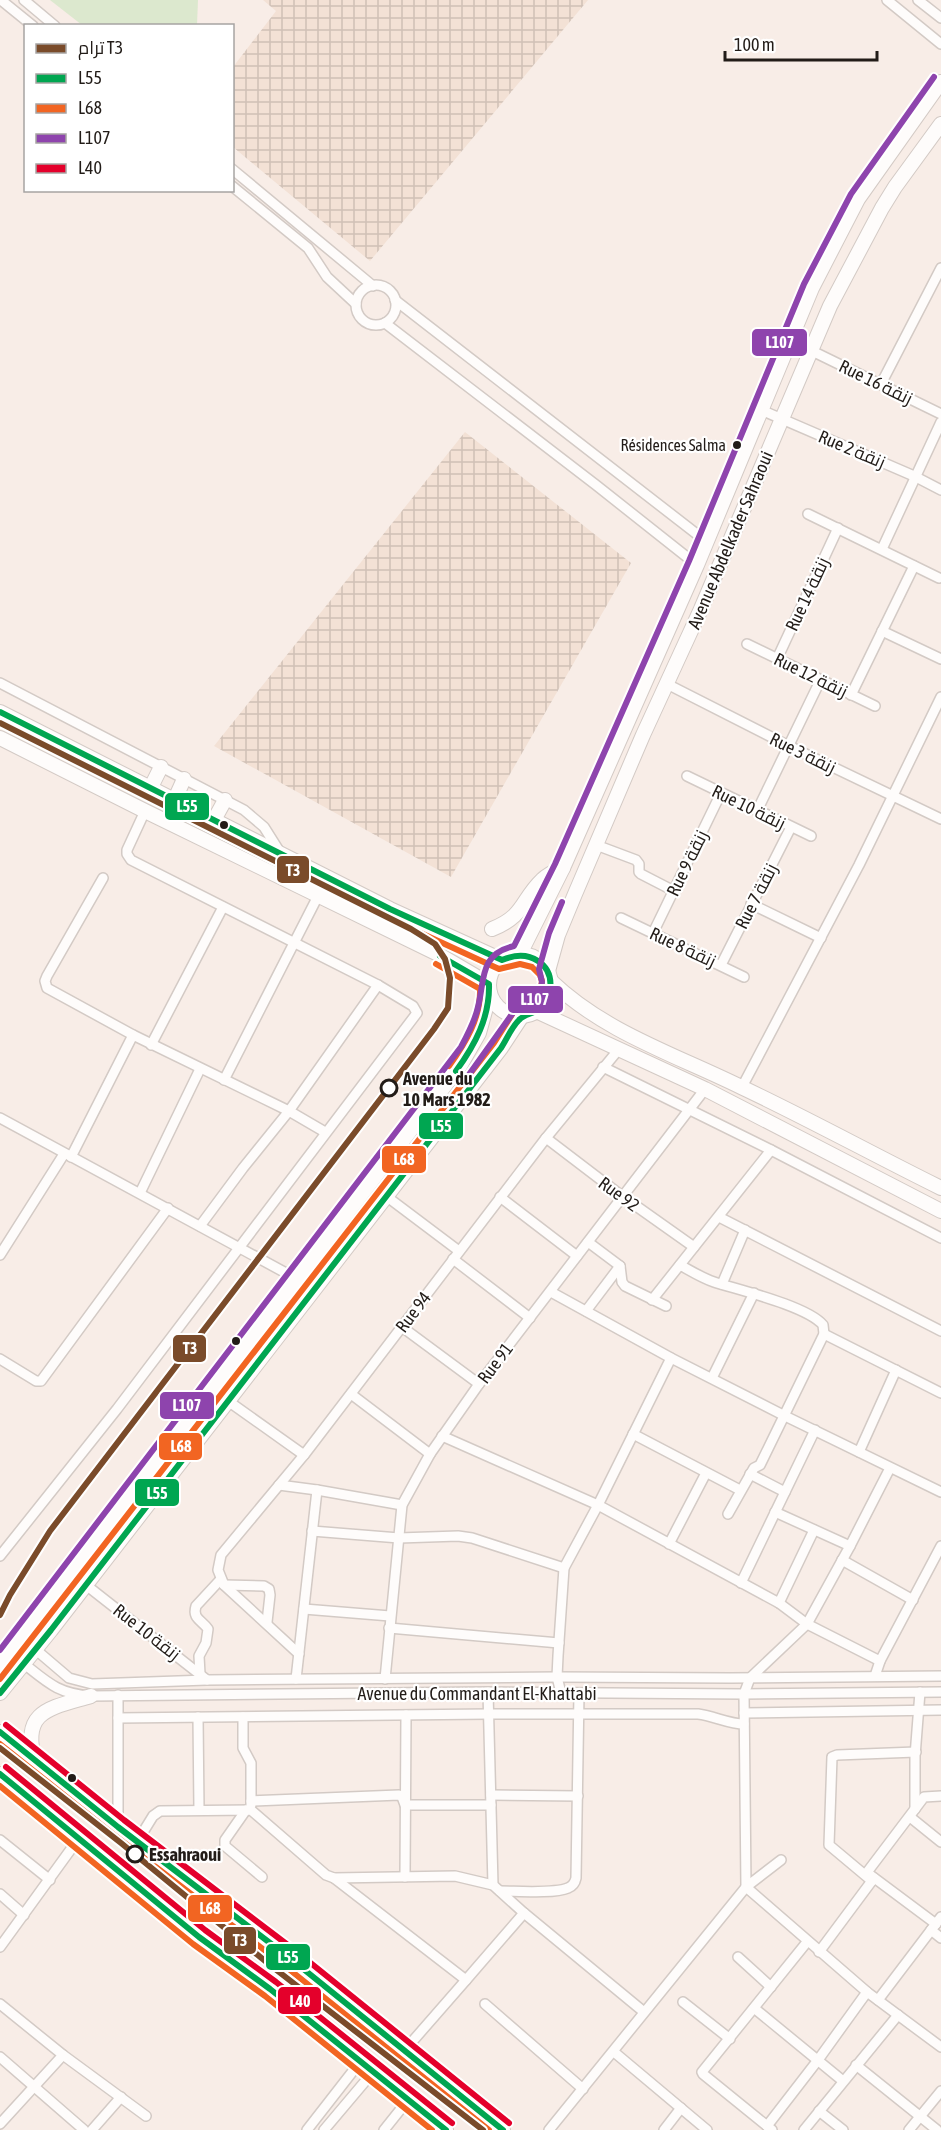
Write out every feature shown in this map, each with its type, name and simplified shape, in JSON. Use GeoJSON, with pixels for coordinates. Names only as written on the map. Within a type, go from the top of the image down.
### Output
{"type":"FeatureCollection","features":[{"type":"Feature","properties":{"kind":"main road","name":"Avenue Abdelkader Sahraoui"},"geometry":{"type":"LineString","coordinates":[[520,954],[563,868],[697,565],[812,288],[858,199],[941,82]]}},
{"type":"Feature","properties":{"kind":"main road","name":"Avenue Abdelkader Sahraoui"},"geometry":{"type":"LineString","coordinates":[[549,976],[558,935],[830,306],[882,208],[941,124]]}},
{"type":"Feature","properties":{"kind":"main road"},"geometry":{"type":"LineString","coordinates":[[0,712],[390,909],[502,960]]}},
{"type":"Feature","properties":{"kind":"main road"},"geometry":{"type":"LineString","coordinates":[[0,738],[436,953],[490,988],[495,1003],[501,1010],[511,1015],[522,1016],[536,1011],[548,999],[549,976]]}},
{"type":"Feature","properties":{"kind":"main road"},"geometry":{"type":"LineString","coordinates":[[151,787],[161,767]]}},
{"type":"Feature","properties":{"kind":"main road"},"geometry":{"type":"LineString","coordinates":[[175,799],[184,779]]}},
{"type":"Feature","properties":{"kind":"main road"},"geometry":{"type":"LineString","coordinates":[[214,819],[225,800]]}},
{"type":"Feature","properties":{"kind":"main road"},"geometry":{"type":"LineString","coordinates":[[492,929],[516,916],[540,882],[549,874],[563,868]]}},
{"type":"Feature","properties":{"kind":"main road"},"geometry":{"type":"LineString","coordinates":[[0,1665],[465,1059],[479,1033],[495,966],[502,960],[520,954],[536,959],[549,976],[582,1008],[608,1024],[742,1087],[941,1188]]}},
{"type":"Feature","properties":{"kind":"main road"},"geometry":{"type":"LineString","coordinates":[[536,1011],[705,1089],[941,1211]]}},
{"type":"Feature","properties":{"kind":"main road"},"geometry":{"type":"LineString","coordinates":[[0,1693],[501,1048],[522,1016]]}},
{"type":"Feature","properties":{"kind":"main road"},"geometry":{"type":"LineString","coordinates":[[35,1761],[29,1735],[40,1715],[90,1696]]}},
{"type":"Feature","properties":{"kind":"main road"},"geometry":{"type":"LineString","coordinates":[[0,1732],[137,1842],[291,1959],[503,2130]]}},
{"type":"Feature","properties":{"kind":"main road"},"geometry":{"type":"LineString","coordinates":[[0,1774],[199,1937],[270,1989],[446,2130]]}},
{"type":"Feature","properties":{"kind":"street"},"geometry":{"type":"LineString","coordinates":[[1,0],[31,24]]}},
{"type":"Feature","properties":{"kind":"street"},"geometry":{"type":"LineString","coordinates":[[24,0],[53,24]]}},
{"type":"Feature","properties":{"kind":"street"},"geometry":{"type":"LineString","coordinates":[[887,0],[941,44]]}},
{"type":"Feature","properties":{"kind":"street"},"geometry":{"type":"LineString","coordinates":[[918,0],[941,18]]}},
{"type":"Feature","properties":{"kind":"street"},"geometry":{"type":"LineString","coordinates":[[234,171],[373,286],[386,288],[395,300],[707,542]]}},
{"type":"Feature","properties":{"kind":"street"},"geometry":{"type":"LineString","coordinates":[[234,188],[308,248],[327,277],[356,304]]}},
{"type":"Feature","properties":{"kind":"street"},"geometry":{"type":"LineString","coordinates":[[881,384],[941,268]]}},
{"type":"Feature","properties":{"kind":"street"},"geometry":{"type":"LineString","coordinates":[[373,286],[361,292],[356,304],[357,311],[365,322],[378,325],[385,323],[394,313],[395,300]]}},
{"type":"Feature","properties":{"kind":"street"},"geometry":{"type":"LineString","coordinates":[[385,323],[597,485],[697,565]]}},
{"type":"Feature","properties":{"kind":"street","name":"Rue 16 زنقة"},"geometry":{"type":"LineString","coordinates":[[810,350],[941,414]]}},
{"type":"Feature","properties":{"kind":"street","name":"Rue 2 زنقة"},"geometry":{"type":"LineString","coordinates":[[761,411],[914,476],[941,490]]}},
{"type":"Feature","properties":{"kind":"street"},"geometry":{"type":"LineString","coordinates":[[882,549],[941,422]]}},
{"type":"Feature","properties":{"kind":"street"},"geometry":{"type":"LineString","coordinates":[[808,514],[939,578]]}},
{"type":"Feature","properties":{"kind":"street","name":"Rue 14 زنقة"},"geometry":{"type":"LineString","coordinates":[[777,659],[838,528]]}},
{"type":"Feature","properties":{"kind":"street"},"geometry":{"type":"LineString","coordinates":[[851,695],[914,566]]}},
{"type":"Feature","properties":{"kind":"street"},"geometry":{"type":"LineString","coordinates":[[882,631],[941,659]]}},
{"type":"Feature","properties":{"kind":"street","name":"Rue 12 زنقة"},"geometry":{"type":"LineString","coordinates":[[747,644],[875,706]]}},
{"type":"Feature","properties":{"kind":"street"},"geometry":{"type":"LineString","coordinates":[[757,811],[820,681]]}},
{"type":"Feature","properties":{"kind":"street"},"geometry":{"type":"LineString","coordinates":[[0,683],[225,800],[258,820],[270,833],[281,854]]}},
{"type":"Feature","properties":{"kind":"street","name":"Rue 3 زنقة"},"geometry":{"type":"LineString","coordinates":[[667,684],[941,819]]}},
{"type":"Feature","properties":{"kind":"street"},"geometry":{"type":"LineString","coordinates":[[742,1087],[821,939],[941,697]]}},
{"type":"Feature","properties":{"kind":"street","name":"Rue 10 زنقة"},"geometry":{"type":"LineString","coordinates":[[687,776],[812,836]]}},
{"type":"Feature","properties":{"kind":"street","name":"Rue 9 زنقة"},"geometry":{"type":"LineString","coordinates":[[653,933],[721,793]]}},
{"type":"Feature","properties":{"kind":"street"},"geometry":{"type":"LineString","coordinates":[[0,1556],[117,1409],[325,1132],[416,1016],[414,1006],[378,985],[131,860],[127,850],[145,811]]}},
{"type":"Feature","properties":{"kind":"street","name":"Rue 7 زنقة"},"geometry":{"type":"LineString","coordinates":[[721,965],[791,827]]}},
{"type":"Feature","properties":{"kind":"street"},"geometry":{"type":"LineString","coordinates":[[596,845],[636,860],[641,874],[674,891]]}},
{"type":"Feature","properties":{"kind":"street"},"geometry":{"type":"LineString","coordinates":[[103,878],[47,976],[46,985],[50,990],[200,1069],[289,1111],[325,1132]]}},
{"type":"Feature","properties":{"kind":"street"},"geometry":{"type":"LineString","coordinates":[[224,1080],[318,896]]}},
{"type":"Feature","properties":{"kind":"street"},"geometry":{"type":"LineString","coordinates":[[751,904],[821,939]]}},
{"type":"Feature","properties":{"kind":"street"},"geometry":{"type":"LineString","coordinates":[[152,1044],[224,908]]}},
{"type":"Feature","properties":{"kind":"street","name":"Rue 8 زنقة"},"geometry":{"type":"LineString","coordinates":[[621,918],[744,977]]}},
{"type":"Feature","properties":{"kind":"street"},"geometry":{"type":"LineString","coordinates":[[200,1226],[289,1111],[378,985]]}},
{"type":"Feature","properties":{"kind":"street"},"geometry":{"type":"LineString","coordinates":[[0,1255],[68,1155],[133,1035]]}},
{"type":"Feature","properties":{"kind":"street","name":"Rue 94"},"geometry":{"type":"LineString","coordinates":[[223,1582],[218,1570],[221,1555],[304,1455],[500,1197],[619,1049]]}},
{"type":"Feature","properties":{"kind":"street"},"geometry":{"type":"LineString","coordinates":[[603,1068],[771,1150],[941,1238]]}},
{"type":"Feature","properties":{"kind":"street"},"geometry":{"type":"LineString","coordinates":[[140,1193],[200,1069]]}},
{"type":"Feature","properties":{"kind":"street","name":"Rue 91"},"geometry":{"type":"LineString","coordinates":[[385,1679],[402,1505],[430,1454],[479,1384],[705,1089]]}},
{"type":"Feature","properties":{"kind":"street"},"geometry":{"type":"LineString","coordinates":[[0,1118],[297,1279]]}},
{"type":"Feature","properties":{"kind":"street","name":"Rue 92"},"geometry":{"type":"LineString","coordinates":[[546,1138],[622,1197],[694,1247]]}},
{"type":"Feature","properties":{"kind":"street"},"geometry":{"type":"LineString","coordinates":[[652,1300],[771,1150]]}},
{"type":"Feature","properties":{"kind":"street"},"geometry":{"type":"LineString","coordinates":[[386,1196],[530,1318]]}},
{"type":"Feature","properties":{"kind":"street"},"geometry":{"type":"LineString","coordinates":[[500,1197],[577,1256]]}},
{"type":"Feature","properties":{"kind":"street"},"geometry":{"type":"LineString","coordinates":[[0,1359],[36,1381],[41,1381],[168,1208]]}},
{"type":"Feature","properties":{"kind":"street"},"geometry":{"type":"LineString","coordinates":[[719,1216],[941,1331]]}},
{"type":"Feature","properties":{"kind":"street"},"geometry":{"type":"LineString","coordinates":[[722,1284],[745,1230]]}},
{"type":"Feature","properties":{"kind":"street"},"geometry":{"type":"LineString","coordinates":[[588,1242],[620,1266],[625,1286],[666,1306]]}},
{"type":"Feature","properties":{"kind":"street"},"geometry":{"type":"LineString","coordinates":[[680,1265],[722,1284],[754,1293],[819,1320],[825,1334],[760,1465],[750,1474],[728,1514]]}},
{"type":"Feature","properties":{"kind":"street"},"geometry":{"type":"LineString","coordinates":[[586,1311],[620,1266]]}},
{"type":"Feature","properties":{"kind":"street"},"geometry":{"type":"LineString","coordinates":[[551,1292],[671,1358],[941,1492]]}},
{"type":"Feature","properties":{"kind":"street"},"geometry":{"type":"LineString","coordinates":[[712,1378],[754,1293]]}},
{"type":"Feature","properties":{"kind":"street"},"geometry":{"type":"LineString","coordinates":[[402,1327],[479,1384]]}},
{"type":"Feature","properties":{"kind":"street"},"geometry":{"type":"LineString","coordinates":[[825,1334],[941,1394]]}},
{"type":"Feature","properties":{"kind":"street"},"geometry":{"type":"LineString","coordinates":[[561,1693],[557,1677],[564,1568],[671,1358]]}},
{"type":"Feature","properties":{"kind":"street"},"geometry":{"type":"LineString","coordinates":[[859,1452],[896,1371]]}},
{"type":"Feature","properties":{"kind":"street"},"geometry":{"type":"LineString","coordinates":[[351,1394],[430,1454]]}},
{"type":"Feature","properties":{"kind":"street"},"geometry":{"type":"LineString","coordinates":[[228,1401],[304,1455]]}},
{"type":"Feature","properties":{"kind":"street"},"geometry":{"type":"LineString","coordinates":[[741,1583],[815,1430]]}},
{"type":"Feature","properties":{"kind":"street"},"geometry":{"type":"LineString","coordinates":[[633,1434],[740,1490]]}},
{"type":"Feature","properties":{"kind":"street"},"geometry":{"type":"LineString","coordinates":[[442,1436],[598,1505],[779,1602],[807,1624],[880,1661]]}},
{"type":"Feature","properties":{"kind":"street"},"geometry":{"type":"LineString","coordinates":[[890,1468],[807,1624],[750,1678],[744,1694],[746,1887],[867,1992],[941,2048]]}},
{"type":"Feature","properties":{"kind":"street"},"geometry":{"type":"LineString","coordinates":[[669,1544],[705,1473]]}},
{"type":"Feature","properties":{"kind":"street"},"geometry":{"type":"LineString","coordinates":[[750,1474],[784,1492]]}},
{"type":"Feature","properties":{"kind":"street"},"geometry":{"type":"LineString","coordinates":[[279,1485],[402,1505]]}},
{"type":"Feature","properties":{"kind":"street"},"geometry":{"type":"LineString","coordinates":[[296,1679],[317,1490]]}},
{"type":"Feature","properties":{"kind":"street"},"geometry":{"type":"LineString","coordinates":[[775,1512],[850,1546]]}},
{"type":"Feature","properties":{"kind":"street"},"geometry":{"type":"LineString","coordinates":[[779,1602],[814,1530]]}},
{"type":"Feature","properties":{"kind":"street"},"geometry":{"type":"LineString","coordinates":[[312,1531],[399,1538],[458,1536],[564,1568]]}},
{"type":"Feature","properties":{"kind":"street"},"geometry":{"type":"LineString","coordinates":[[875,1676],[880,1661],[941,1546]]}},
{"type":"Feature","properties":{"kind":"street"},"geometry":{"type":"LineString","coordinates":[[842,1560],[913,1600]]}},
{"type":"Feature","properties":{"kind":"street"},"geometry":{"type":"LineString","coordinates":[[203,1677],[199,1656],[206,1643],[208,1629],[196,1618],[195,1606],[223,1582],[264,1586],[269,1589],[270,1595],[267,1622]]}},
{"type":"Feature","properties":{"kind":"street"},"geometry":{"type":"LineString","coordinates":[[223,1582],[299,1654]]}},
{"type":"Feature","properties":{"kind":"street","name":"Rue 10 زنقة"},"geometry":{"type":"LineString","coordinates":[[86,1585],[203,1677]]}},
{"type":"Feature","properties":{"kind":"street"},"geometry":{"type":"LineString","coordinates":[[304,1609],[390,1616]]}},
{"type":"Feature","properties":{"kind":"street"},"geometry":{"type":"LineString","coordinates":[[389,1628],[559,1642]]}},
{"type":"Feature","properties":{"kind":"street","name":"Avenue du Commandant El-Khattabi"},"geometry":{"type":"LineString","coordinates":[[35,1649],[63,1674],[77,1682],[92,1684],[203,1677],[385,1679],[941,1676]]}},
{"type":"Feature","properties":{"kind":"street","name":"Avenue du Commandant El-Khattabi"},"geometry":{"type":"LineString","coordinates":[[23,1664],[61,1691],[75,1696],[488,1692],[744,1694],[941,1692]]}},
{"type":"Feature","properties":{"kind":"street"},"geometry":{"type":"LineString","coordinates":[[488,1692],[496,1888],[644,2012]]}},
{"type":"Feature","properties":{"kind":"street"},"geometry":{"type":"LineString","coordinates":[[920,1692],[913,1814],[941,1842]]}},
{"type":"Feature","properties":{"kind":"street"},"geometry":{"type":"LineString","coordinates":[[334,1878],[455,1876],[496,1888],[561,1890],[571,1887],[576,1878],[579,1693]]}},
{"type":"Feature","properties":{"kind":"street"},"geometry":{"type":"LineString","coordinates":[[118,1695],[118,1827]]}},
{"type":"Feature","properties":{"kind":"street"},"geometry":{"type":"LineString","coordinates":[[118,1718],[698,1714],[730,1722],[744,1718],[941,1710]]}},
{"type":"Feature","properties":{"kind":"street"},"geometry":{"type":"LineString","coordinates":[[405,1877],[406,1715]]}},
{"type":"Feature","properties":{"kind":"street"},"geometry":{"type":"LineString","coordinates":[[198,1717],[200,1810]]}},
{"type":"Feature","properties":{"kind":"street"},"geometry":{"type":"LineString","coordinates":[[243,1717],[243,1748],[251,1763],[249,1807],[225,1840],[225,1846],[262,1877]]}},
{"type":"Feature","properties":{"kind":"street"},"geometry":{"type":"LineString","coordinates":[[916,1752],[832,1757],[829,1845],[936,1924],[941,1938]]}},
{"type":"Feature","properties":{"kind":"street"},"geometry":{"type":"LineString","coordinates":[[137,1842],[153,1816],[160,1811],[249,1807],[399,1795],[405,1805]]}},
{"type":"Feature","properties":{"kind":"street"},"geometry":{"type":"LineString","coordinates":[[405,1805],[578,1796]]}},
{"type":"Feature","properties":{"kind":"street"},"geometry":{"type":"LineString","coordinates":[[873,1879],[869,1874],[869,1868],[924,1797],[941,1796]]}},
{"type":"Feature","properties":{"kind":"street"},"geometry":{"type":"LineString","coordinates":[[249,1807],[326,1875],[334,1878],[466,1980]]}},
{"type":"Feature","properties":{"kind":"street"},"geometry":{"type":"LineString","coordinates":[[0,1947],[79,1838]]}},
{"type":"Feature","properties":{"kind":"street"},"geometry":{"type":"LineString","coordinates":[[0,1840],[50,1880]]}},
{"type":"Feature","properties":{"kind":"street"},"geometry":{"type":"LineString","coordinates":[[549,2130],[746,1887],[781,1860]]}},
{"type":"Feature","properties":{"kind":"street"},"geometry":{"type":"LineString","coordinates":[[819,1952],[873,1879]]}},
{"type":"Feature","properties":{"kind":"street"},"geometry":{"type":"LineString","coordinates":[[0,1894],[24,1915]]}},
{"type":"Feature","properties":{"kind":"street"},"geometry":{"type":"LineString","coordinates":[[404,2051],[524,1913]]}},
{"type":"Feature","properties":{"kind":"street"},"geometry":{"type":"LineString","coordinates":[[878,2000],[936,1924]]}},
{"type":"Feature","properties":{"kind":"street"},"geometry":{"type":"LineString","coordinates":[[807,1942],[703,2071],[703,2074],[769,2128],[867,1992]]}},
{"type":"Feature","properties":{"kind":"street"},"geometry":{"type":"LineString","coordinates":[[738,1958],[771,1987]]}},
{"type":"Feature","properties":{"kind":"street"},"geometry":{"type":"LineString","coordinates":[[683,2002],[730,2040]]}},
{"type":"Feature","properties":{"kind":"street"},"geometry":{"type":"LineString","coordinates":[[0,2004],[63,2055],[146,2116]]}},
{"type":"Feature","properties":{"kind":"street"},"geometry":{"type":"LineString","coordinates":[[485,2004],[583,2089]]}},
{"type":"Feature","properties":{"kind":"street"},"geometry":{"type":"LineString","coordinates":[[754,2008],[843,2080]]}},
{"type":"Feature","properties":{"kind":"street"},"geometry":{"type":"LineString","coordinates":[[804,2130],[898,2015]]}},
{"type":"Feature","properties":{"kind":"street"},"geometry":{"type":"LineString","coordinates":[[614,2052],[707,2130]]}},
{"type":"Feature","properties":{"kind":"street"},"geometry":{"type":"LineString","coordinates":[[0,2124],[63,2055]]}},
{"type":"Feature","properties":{"kind":"street"},"geometry":{"type":"LineString","coordinates":[[0,2056],[84,2130]]}},
{"type":"Feature","properties":{"kind":"street"},"geometry":{"type":"LineString","coordinates":[[308,2130],[360,2062]]}},
{"type":"Feature","properties":{"kind":"street"},"geometry":{"type":"LineString","coordinates":[[856,2065],[937,2130]]}},
{"type":"Feature","properties":{"kind":"street"},"geometry":{"type":"LineString","coordinates":[[324,2130],[373,2072]]}},
{"type":"Feature","properties":{"kind":"street"},"geometry":{"type":"LineString","coordinates":[[909,2130],[941,2091]]}},
{"type":"Feature","properties":{"kind":"street"},"geometry":{"type":"LineString","coordinates":[[92,2130],[122,2097]]}},
{"type":"Feature","properties":{"kind":"street"},"geometry":{"type":"LineString","coordinates":[[384,2130],[408,2100]]}},
{"type":"Feature","properties":{"kind":"street"},"geometry":{"type":"LineString","coordinates":[[664,2130],[681,2108]]}},
{"type":"Feature","properties":{"kind":"street"},"geometry":{"type":"LineString","coordinates":[[819,2111],[843,2130]]}},
{"type":"Feature","properties":{"kind":"shaded area"},"geometry":{"type":"Polygon","coordinates":[[[263,0],[588,0],[370,261],[234,148],[234,66],[276,11],[263,0]]]}},
{"type":"Feature","properties":{"kind":"shaded area"},"geometry":{"type":"Polygon","coordinates":[[[465,432],[631,563],[451,877],[214,746],[465,432]]]}},
{"type":"Feature","properties":{"kind":"green space"},"geometry":{"type":"Polygon","coordinates":[[[50,0],[198,0],[197,24],[81,24],[50,0]]]}},
{"type":"Feature","properties":{"kind":"tram line","name":"T3"},"geometry":{"type":"LineString","coordinates":[[0,723],[411,929],[435,944],[445,959],[450,978],[448,1008],[434,1029],[50,1531],[0,1615]]}},
{"type":"Feature","properties":{"kind":"tram line","name":"T3"},"geometry":{"type":"LineString","coordinates":[[0,1748],[270,1965],[483,2130]]}},
{"type":"Feature","properties":{"kind":"transit line","name":"L107"},"geometry":{"type":"LineString","coordinates":[[0,1650],[461,1047],[475,1017],[489,961],[503,950],[514,946],[555,864],[689,561],[804,284],[851,194],[934,77]]}},
{"type":"Feature","properties":{"kind":"transit line","name":"L55"},"geometry":{"type":"LineString","coordinates":[[0,712],[390,909],[502,960],[520,956],[534,958],[544,966],[551,984],[544,1004],[534,1012],[523,1016],[516,1023],[501,1048],[0,1693]]}},
{"type":"Feature","properties":{"kind":"transit line","name":"L68"},"geometry":{"type":"LineString","coordinates":[[0,722],[386,917],[499,969],[520,964],[532,967],[540,975],[542,981],[540,993],[533,1003],[513,1013],[494,1043],[0,1679]]}},
{"type":"Feature","properties":{"kind":"transit line","name":"L107"},"geometry":{"type":"LineString","coordinates":[[468,1076],[515,1010],[531,1003],[540,995],[542,982],[539,969],[549,933],[562,902]]}},
{"type":"Feature","properties":{"kind":"transit line","name":"L55"},"geometry":{"type":"LineString","coordinates":[[440,956],[489,984],[487,1008],[480,1030],[456,1071]]}},
{"type":"Feature","properties":{"kind":"transit line","name":"L68"},"geometry":{"type":"LineString","coordinates":[[436,964],[480,989],[475,1020],[461,1049],[449,1066]]}},
{"type":"Feature","properties":{"kind":"transit line","name":"L40"},"geometry":{"type":"LineString","coordinates":[[6,1725],[124,1820],[297,1952],[509,2123]]}},
{"type":"Feature","properties":{"kind":"transit line","name":"L55"},"geometry":{"type":"LineString","coordinates":[[0,1732],[118,1827],[291,1959],[503,2130]]}},
{"type":"Feature","properties":{"kind":"transit line","name":"L68"},"geometry":{"type":"LineString","coordinates":[[0,1744],[285,1966],[489,2130]]}},
{"type":"Feature","properties":{"kind":"transit line","name":"L40"},"geometry":{"type":"LineString","coordinates":[[6,1767],[205,1930],[276,1982],[452,2123]]}},
{"type":"Feature","properties":{"kind":"transit line","name":"L55"},"geometry":{"type":"LineString","coordinates":[[0,1774],[199,1937],[270,1989],[446,2130]]}},
{"type":"Feature","properties":{"kind":"transit line","name":"L68"},"geometry":{"type":"LineString","coordinates":[[0,1786],[193,1944],[265,1996],[432,2130]]}},
{"type":"Feature","properties":{"kind":"place","name":"Résidences Salma"},"geometry":{"type":"Point","coordinates":[737,445]}},
{"type":"Feature","properties":{"kind":"place","name":"Avenue du 10 Mars 1982"},"geometry":{"type":"Point","coordinates":[389,1088]}},
{"type":"Feature","properties":{"kind":"place","name":"Essahraoui"},"geometry":{"type":"Point","coordinates":[135,1854]}}]}
